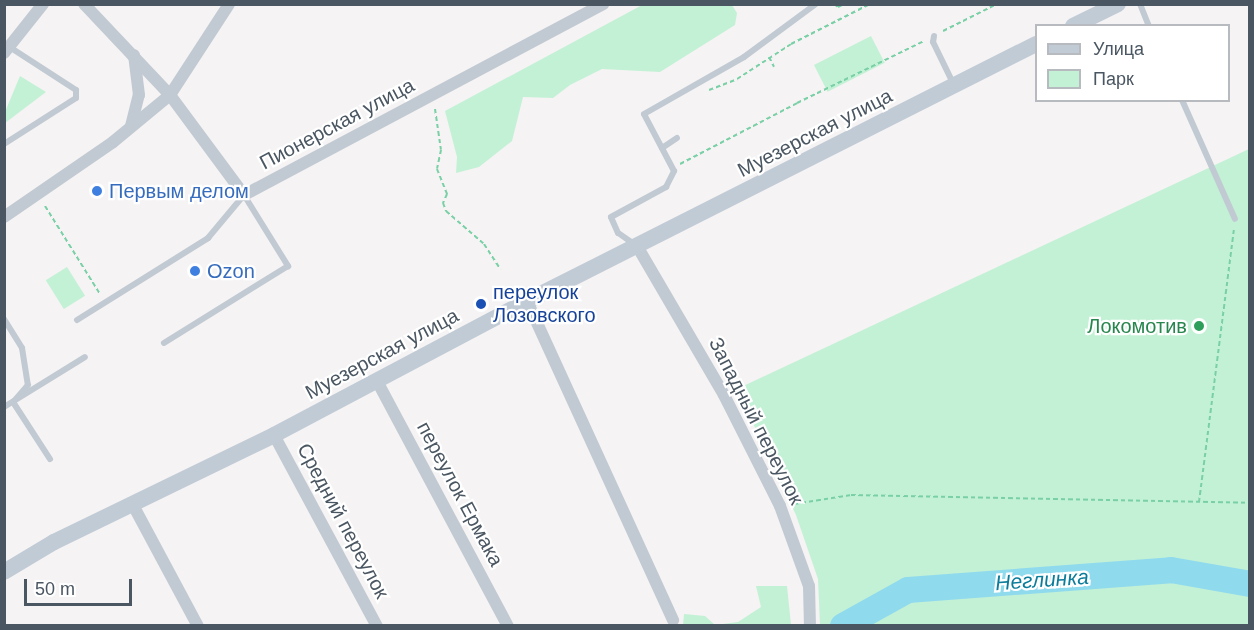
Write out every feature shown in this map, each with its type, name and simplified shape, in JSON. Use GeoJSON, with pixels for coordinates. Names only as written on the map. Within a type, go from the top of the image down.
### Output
{"type":"FeatureCollection","features":[{"type":"Feature","properties":{"kind":"main road"},"geometry":{"type":"LineString","coordinates":[[1077,24],[1118,4]]}},
{"type":"Feature","properties":{"kind":"main road","name":"Муезерская улица"},"geometry":{"type":"LineString","coordinates":[[4,572],[54,542],[274,435],[527,301],[1035,45]]}},
{"type":"Feature","properties":{"kind":"street"},"geometry":{"type":"LineString","coordinates":[[6,48],[43,4]]}},
{"type":"Feature","properties":{"kind":"street"},"geometry":{"type":"LineString","coordinates":[[84,4],[170,95],[244,195]]}},
{"type":"Feature","properties":{"kind":"street"},"geometry":{"type":"LineString","coordinates":[[4,217],[113,142],[170,95],[229,4]]}},
{"type":"Feature","properties":{"kind":"street","name":"Пионерская улица"},"geometry":{"type":"LineString","coordinates":[[244,195],[603,4]]}},
{"type":"Feature","properties":{"kind":"street"},"geometry":{"type":"LineString","coordinates":[[131,126],[140,95],[134,55]]}},
{"type":"Feature","properties":{"kind":"street","name":"Западный переулок"},"geometry":{"type":"LineString","coordinates":[[636,246],[724,395],[780,506],[809,586],[810,626]]}},
{"type":"Feature","properties":{"kind":"street"},"geometry":{"type":"LineString","coordinates":[[527,301],[673,620]]}},
{"type":"Feature","properties":{"kind":"street","name":"переулок Ермака"},"geometry":{"type":"LineString","coordinates":[[377,381],[508,626]]}},
{"type":"Feature","properties":{"kind":"street","name":"Средний переулок"},"geometry":{"type":"LineString","coordinates":[[274,435],[377,626]]}},
{"type":"Feature","properties":{"kind":"street"},"geometry":{"type":"LineString","coordinates":[[133,505],[198,626]]}},
{"type":"Feature","properties":{"kind":"lane"},"geometry":{"type":"LineString","coordinates":[[636,246],[618,233],[610,217],[666,187],[674,171],[644,114],[744,57],[816,4]]}},
{"type":"Feature","properties":{"kind":"lane"},"geometry":{"type":"LineString","coordinates":[[1140,4],[1148,24]]}},
{"type":"Feature","properties":{"kind":"lane"},"geometry":{"type":"LineString","coordinates":[[934,36],[933,42],[954,86]]}},
{"type":"Feature","properties":{"kind":"lane"},"geometry":{"type":"LineString","coordinates":[[4,144],[76,98],[76,90],[6,48]]}},
{"type":"Feature","properties":{"kind":"lane"},"geometry":{"type":"LineString","coordinates":[[1183,102],[1235,219]]}},
{"type":"Feature","properties":{"kind":"lane"},"geometry":{"type":"LineString","coordinates":[[662,148],[677,138]]}},
{"type":"Feature","properties":{"kind":"lane"},"geometry":{"type":"LineString","coordinates":[[164,343],[288,266],[244,195]]}},
{"type":"Feature","properties":{"kind":"lane","name":"Пионерская улица"},"geometry":{"type":"LineString","coordinates":[[77,320],[207,238],[244,195]]}},
{"type":"Feature","properties":{"kind":"lane"},"geometry":{"type":"LineString","coordinates":[[4,319],[22,348],[28,385],[14,402]]}},
{"type":"Feature","properties":{"kind":"lane"},"geometry":{"type":"LineString","coordinates":[[4,407],[85,357]]}},
{"type":"Feature","properties":{"kind":"lane"},"geometry":{"type":"LineString","coordinates":[[14,402],[50,459]]}},
{"type":"Feature","properties":{"kind":"path"},"geometry":{"type":"LineString","coordinates":[[834,4],[838,7],[844,4]]}},
{"type":"Feature","properties":{"kind":"path"},"geometry":{"type":"LineString","coordinates":[[706,92],[735,80],[790,44],[870,4]]}},
{"type":"Feature","properties":{"kind":"path"},"geometry":{"type":"LineString","coordinates":[[673,168],[797,103],[998,4]]}},
{"type":"Feature","properties":{"kind":"path"},"geometry":{"type":"LineString","coordinates":[[769,57],[774,67]]}},
{"type":"Feature","properties":{"kind":"path"},"geometry":{"type":"LineString","coordinates":[[735,80],[737,85]]}},
{"type":"Feature","properties":{"kind":"path"},"geometry":{"type":"LineString","coordinates":[[433,95],[441,150],[437,169],[447,194],[443,203],[446,211],[484,244],[500,269]]}},
{"type":"Feature","properties":{"kind":"path"},"geometry":{"type":"LineString","coordinates":[[45,206],[105,302]]}},
{"type":"Feature","properties":{"kind":"path"},"geometry":{"type":"LineString","coordinates":[[1199,502],[1235,219]]}},
{"type":"Feature","properties":{"kind":"path"},"geometry":{"type":"LineString","coordinates":[[780,506],[851,495],[1250,503]]}},
{"type":"Feature","properties":{"kind":"green space"},"geometry":{"type":"Polygon","coordinates":[[[644,4],[732,5],[737,13],[735,25],[660,72],[602,69],[570,85],[553,98],[523,97],[512,141],[479,167],[456,173],[457,157],[445,111],[644,4]]]}},
{"type":"Feature","properties":{"kind":"green space"},"geometry":{"type":"Polygon","coordinates":[[[871,36],[885,63],[828,92],[814,65],[871,36]]]}},
{"type":"Feature","properties":{"kind":"green space"},"geometry":{"type":"Polygon","coordinates":[[[20,76],[46,92],[5,123],[5,112],[20,76]]]}},
{"type":"Feature","properties":{"kind":"green space"},"geometry":{"type":"Polygon","coordinates":[[[1249,149],[1249,625],[820,625],[818,579],[796,515],[737,389],[1249,149]]]}},
{"type":"Feature","properties":{"kind":"green space"},"geometry":{"type":"Polygon","coordinates":[[[67,267],[85,296],[64,309],[46,280],[67,267]]]}},
{"type":"Feature","properties":{"kind":"green space"},"geometry":{"type":"Polygon","coordinates":[[[756,586],[787,586],[791,625],[715,625],[738,622],[761,607],[756,586]]]}},
{"type":"Feature","properties":{"kind":"green space"},"geometry":{"type":"Polygon","coordinates":[[[684,614],[705,616],[715,625],[683,625],[684,614]]]}},
{"type":"Feature","properties":{"kind":"waterway","name":"Неглинка"},"geometry":{"type":"LineString","coordinates":[[843,626],[908,590],[1171,570],[1250,584]]}},
{"type":"Feature","properties":{"kind":"place","name":"Первым делом"},"geometry":{"type":"Point","coordinates":[97,191]}},
{"type":"Feature","properties":{"kind":"place","name":"Ozon"},"geometry":{"type":"Point","coordinates":[195,271]}},
{"type":"Feature","properties":{"kind":"place","name":"переулок Лозовского"},"geometry":{"type":"Point","coordinates":[481,304]}},
{"type":"Feature","properties":{"kind":"place","name":"Локомотив"},"geometry":{"type":"Point","coordinates":[1199,326]}}]}
